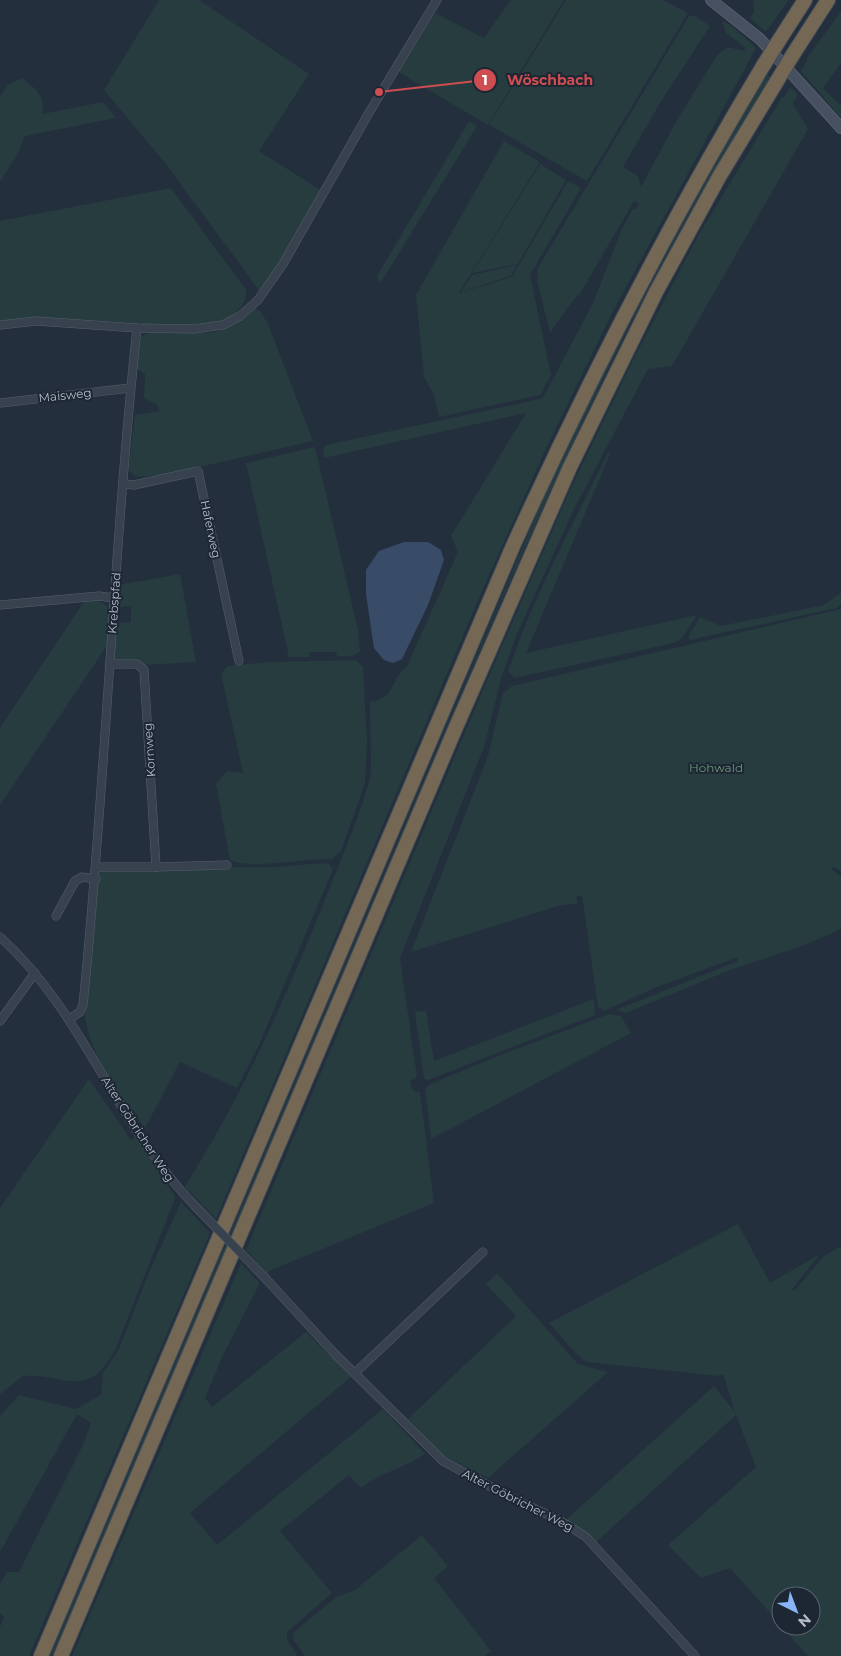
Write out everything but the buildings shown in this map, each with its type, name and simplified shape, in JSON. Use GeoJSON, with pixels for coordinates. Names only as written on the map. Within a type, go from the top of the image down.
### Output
{"type":"FeatureCollection","features":[{"type":"Feature","properties":{"kind":"highway"},"geometry":{"type":"LineString","coordinates":[[40,1656],[545,477],[637,288],[762,66],[805,0]]}},
{"type":"Feature","properties":{"kind":"highway"},"geometry":{"type":"LineString","coordinates":[[61,1656],[482,666],[570,467],[665,275],[719,177],[828,0]]}},
{"type":"Feature","properties":{"kind":"main road"},"geometry":{"type":"LineString","coordinates":[[711,0],[760,39],[841,128]]}},
{"type":"Feature","properties":{"kind":"street"},"geometry":{"type":"LineString","coordinates":[[0,325],[36,321],[136,328],[212,328],[230,322],[253,305],[284,264],[370,111],[438,0]]}},
{"type":"Feature","properties":{"kind":"street","name":"Krebspfad"},"geometry":{"type":"LineString","coordinates":[[69,1019],[80,1012],[84,1005],[96,879],[114,598],[136,328]]}},
{"type":"Feature","properties":{"kind":"street","name":"Maisweg"},"geometry":{"type":"LineString","coordinates":[[0,403],[130,388]]}},
{"type":"Feature","properties":{"kind":"street","name":"Haferweg"},"geometry":{"type":"LineString","coordinates":[[124,484],[134,484],[198,471],[238,661]]}},
{"type":"Feature","properties":{"kind":"street"},"geometry":{"type":"LineString","coordinates":[[0,605],[99,596],[114,598]]}},
{"type":"Feature","properties":{"kind":"street","name":"Kornweg"},"geometry":{"type":"LineString","coordinates":[[110,664],[137,664],[144,670],[156,866]]}},
{"type":"Feature","properties":{"kind":"street"},"geometry":{"type":"LineString","coordinates":[[96,868],[228,865]]}},
{"type":"Feature","properties":{"kind":"street"},"geometry":{"type":"LineString","coordinates":[[56,916],[75,881],[82,877],[96,879]]}},
{"type":"Feature","properties":{"kind":"street","name":"Alter Göbricher Weg"},"geometry":{"type":"LineString","coordinates":[[0,937],[34,973],[69,1019],[161,1166],[196,1206],[355,1373],[443,1461],[503,1494],[561,1521],[586,1537],[695,1656]]}},
{"type":"Feature","properties":{"kind":"street"},"geometry":{"type":"LineString","coordinates":[[0,1021],[34,973]]}},
{"type":"Feature","properties":{"kind":"street"},"geometry":{"type":"LineString","coordinates":[[355,1373],[483,1252]]}},
{"type":"Feature","properties":{"kind":"green space"},"geometry":{"type":"Polygon","coordinates":[[[159,0],[199,0],[309,74],[259,151],[322,191],[280,264],[259,290],[165,163],[104,90],[159,0]]]}},
{"type":"Feature","properties":{"kind":"green space"},"geometry":{"type":"Polygon","coordinates":[[[511,0],[564,0],[488,125],[400,73],[400,70],[435,13],[484,38],[511,0]]]}},
{"type":"Feature","properties":{"kind":"green space"},"geometry":{"type":"Polygon","coordinates":[[[566,0],[663,0],[688,13],[587,181],[489,125],[566,0]]]}},
{"type":"Feature","properties":{"kind":"green space"},"geometry":{"type":"Polygon","coordinates":[[[753,0],[789,0],[766,32],[750,18],[754,12],[753,0]]]}},
{"type":"Feature","properties":{"kind":"green space"},"geometry":{"type":"Polygon","coordinates":[[[841,11],[841,63],[823,88],[841,106],[841,118],[801,71],[807,58],[841,11]]]}},
{"type":"Feature","properties":{"kind":"green space"},"geometry":{"type":"Polygon","coordinates":[[[689,16],[695,16],[710,26],[660,103],[623,167],[638,176],[641,187],[677,120],[718,54],[728,47],[743,51],[746,48],[726,33],[722,21],[732,26],[756,48],[611,315],[544,453],[482,591],[216,1219],[189,1191],[187,1192],[185,1186],[211,1143],[259,1053],[320,913],[357,819],[369,783],[371,770],[370,702],[378,700],[389,693],[407,666],[458,552],[451,536],[526,413],[324,458],[323,449],[326,445],[540,399],[544,396],[593,303],[621,231],[632,210],[637,208],[639,204],[634,201],[581,292],[550,333],[537,280],[538,268],[689,16]]]}},
{"type":"Feature","properties":{"kind":"green space"},"geometry":{"type":"Polygon","coordinates":[[[767,74],[770,77],[689,215],[632,321],[523,551],[139,1454],[57,1645],[52,1656],[50,1656],[544,497],[569,443],[650,283],[707,178],[767,74]]]}},
{"type":"Feature","properties":{"kind":"green space"},"geometry":{"type":"Polygon","coordinates":[[[22,78],[39,93],[43,102],[42,114],[103,102],[116,118],[25,136],[17,155],[0,182],[0,97],[8,85],[22,78]]]}},
{"type":"Feature","properties":{"kind":"green space"},"geometry":{"type":"Polygon","coordinates":[[[790,87],[798,95],[793,104],[808,129],[672,366],[648,369],[573,511],[516,636],[501,679],[484,747],[400,958],[417,1077],[410,1081],[413,1091],[420,1092],[434,1203],[269,1271],[268,1275],[246,1250],[485,685],[569,492],[635,356],[698,236],[782,97],[784,98],[790,87]]]}},
{"type":"Feature","properties":{"kind":"green space"},"geometry":{"type":"Polygon","coordinates":[[[469,121],[477,126],[380,284],[377,276],[469,121]]]}},
{"type":"Feature","properties":{"kind":"green space"},"geometry":{"type":"Polygon","coordinates":[[[504,141],[540,162],[459,293],[512,277],[568,181],[581,188],[530,275],[551,375],[540,395],[439,417],[434,395],[424,377],[416,295],[504,141]]]}},
{"type":"Feature","properties":{"kind":"green space"},"geometry":{"type":"Polygon","coordinates":[[[540,164],[566,180],[518,264],[472,273],[540,164]]]}},
{"type":"Feature","properties":{"kind":"green space"},"geometry":{"type":"Polygon","coordinates":[[[171,188],[246,290],[244,302],[233,315],[216,324],[199,327],[66,319],[0,321],[0,221],[171,188]]]}},
{"type":"Feature","properties":{"kind":"green space"},"geometry":{"type":"Polygon","coordinates":[[[517,265],[511,276],[461,292],[472,275],[517,265]]]}},
{"type":"Feature","properties":{"kind":"green space"},"geometry":{"type":"Polygon","coordinates":[[[255,308],[261,312],[268,324],[313,441],[160,476],[140,477],[129,471],[135,415],[160,411],[156,404],[144,398],[145,374],[136,368],[140,338],[148,333],[166,330],[195,333],[214,332],[230,325],[255,308]]]}},
{"type":"Feature","properties":{"kind":"green space"},"geometry":{"type":"Polygon","coordinates":[[[315,447],[358,630],[360,651],[352,656],[337,656],[336,652],[309,652],[310,657],[289,657],[246,463],[315,447]]]}},
{"type":"Feature","properties":{"kind":"green space"},"geometry":{"type":"Polygon","coordinates":[[[608,453],[610,454],[526,653],[697,615],[682,638],[674,643],[515,678],[508,672],[529,616],[608,453]]]}},
{"type":"Feature","properties":{"kind":"green space"},"geometry":{"type":"Polygon","coordinates":[[[180,574],[196,662],[143,665],[140,662],[118,662],[114,657],[116,622],[131,623],[131,606],[117,607],[118,585],[180,574]]]}},
{"type":"Feature","properties":{"kind":"green space"},"geometry":{"type":"Polygon","coordinates":[[[841,593],[841,604],[836,608],[690,640],[688,637],[700,617],[721,626],[824,605],[841,593]]]}},
{"type":"Feature","properties":{"kind":"green space"},"geometry":{"type":"Polygon","coordinates":[[[85,600],[103,603],[108,607],[111,619],[108,644],[0,805],[0,728],[85,600]]]}},
{"type":"Feature","properties":{"kind":"green space","name":"Hohwald"},"geometry":{"type":"Polygon","coordinates":[[[841,609],[841,871],[834,867],[831,869],[841,876],[841,929],[805,945],[730,970],[626,1013],[616,1010],[738,961],[738,957],[657,987],[604,1011],[598,1007],[582,895],[576,897],[578,903],[558,906],[411,952],[488,756],[503,693],[512,686],[841,609]]]}},
{"type":"Feature","properties":{"kind":"green space"},"geometry":{"type":"Polygon","coordinates":[[[356,660],[363,667],[367,741],[365,783],[341,851],[332,859],[265,864],[239,863],[230,860],[216,784],[227,771],[243,773],[221,673],[228,666],[270,662],[356,660]]]}},
{"type":"Feature","properties":{"kind":"green space"},"geometry":{"type":"Polygon","coordinates":[[[329,864],[333,869],[259,1045],[237,1088],[180,1062],[145,1128],[116,1089],[100,1062],[85,1017],[99,872],[101,869],[276,867],[329,864]]]}},
{"type":"Feature","properties":{"kind":"green space"},"geometry":{"type":"Polygon","coordinates":[[[594,999],[595,1015],[428,1080],[424,1079],[415,1012],[426,1011],[434,1061],[594,999]]]}},
{"type":"Feature","properties":{"kind":"green space"},"geometry":{"type":"Polygon","coordinates":[[[609,1014],[621,1016],[631,1033],[431,1139],[425,1090],[428,1085],[609,1014]]]}},
{"type":"Feature","properties":{"kind":"green space"},"geometry":{"type":"Polygon","coordinates":[[[89,1079],[131,1140],[135,1137],[175,1196],[174,1201],[116,1348],[106,1365],[96,1375],[85,1380],[74,1381],[23,1376],[0,1394],[0,1208],[89,1079]]]}},
{"type":"Feature","properties":{"kind":"green space"},"geometry":{"type":"Polygon","coordinates":[[[181,1202],[210,1233],[29,1656],[0,1656],[0,1627],[4,1617],[0,1613],[0,1584],[7,1572],[19,1572],[84,1443],[91,1423],[77,1414],[0,1552],[0,1416],[19,1395],[76,1409],[101,1395],[103,1373],[119,1349],[148,1275],[181,1202]]]}},
{"type":"Feature","properties":{"kind":"green space"},"geometry":{"type":"Polygon","coordinates":[[[738,1224],[770,1283],[820,1254],[791,1291],[795,1290],[824,1256],[841,1246],[841,1656],[808,1656],[790,1636],[821,1636],[821,1586],[771,1586],[771,1614],[730,1568],[701,1578],[668,1545],[756,1467],[736,1415],[596,1542],[568,1521],[568,1518],[714,1386],[735,1412],[723,1374],[719,1376],[587,1362],[575,1353],[549,1323],[738,1224]]]}},
{"type":"Feature","properties":{"kind":"green space"},"geometry":{"type":"Polygon","coordinates":[[[241,1263],[259,1282],[259,1285],[222,1357],[205,1398],[212,1407],[306,1332],[351,1377],[190,1513],[217,1545],[383,1409],[425,1454],[361,1488],[349,1475],[280,1531],[332,1593],[287,1632],[287,1640],[297,1654],[296,1656],[72,1656],[241,1263]]]}},
{"type":"Feature","properties":{"kind":"green space"},"geometry":{"type":"Polygon","coordinates":[[[497,1273],[578,1364],[608,1372],[488,1478],[444,1456],[408,1419],[516,1316],[486,1284],[497,1273]]]}},
{"type":"Feature","properties":{"kind":"green space"},"geometry":{"type":"Polygon","coordinates":[[[422,1535],[448,1566],[434,1578],[491,1651],[485,1656],[305,1656],[293,1639],[294,1632],[336,1597],[355,1590],[422,1535]]]}},
{"type":"Feature","properties":{"kind":"water"},"geometry":{"type":"Polygon","coordinates":[[[404,542],[428,542],[441,550],[444,560],[428,605],[402,659],[393,663],[384,660],[374,648],[366,594],[366,570],[379,551],[404,542]]]}},
{"type":"Feature","properties":{"kind":"place","name":"Wöschbach"},"geometry":{"type":"Point","coordinates":[379,92]}}]}
